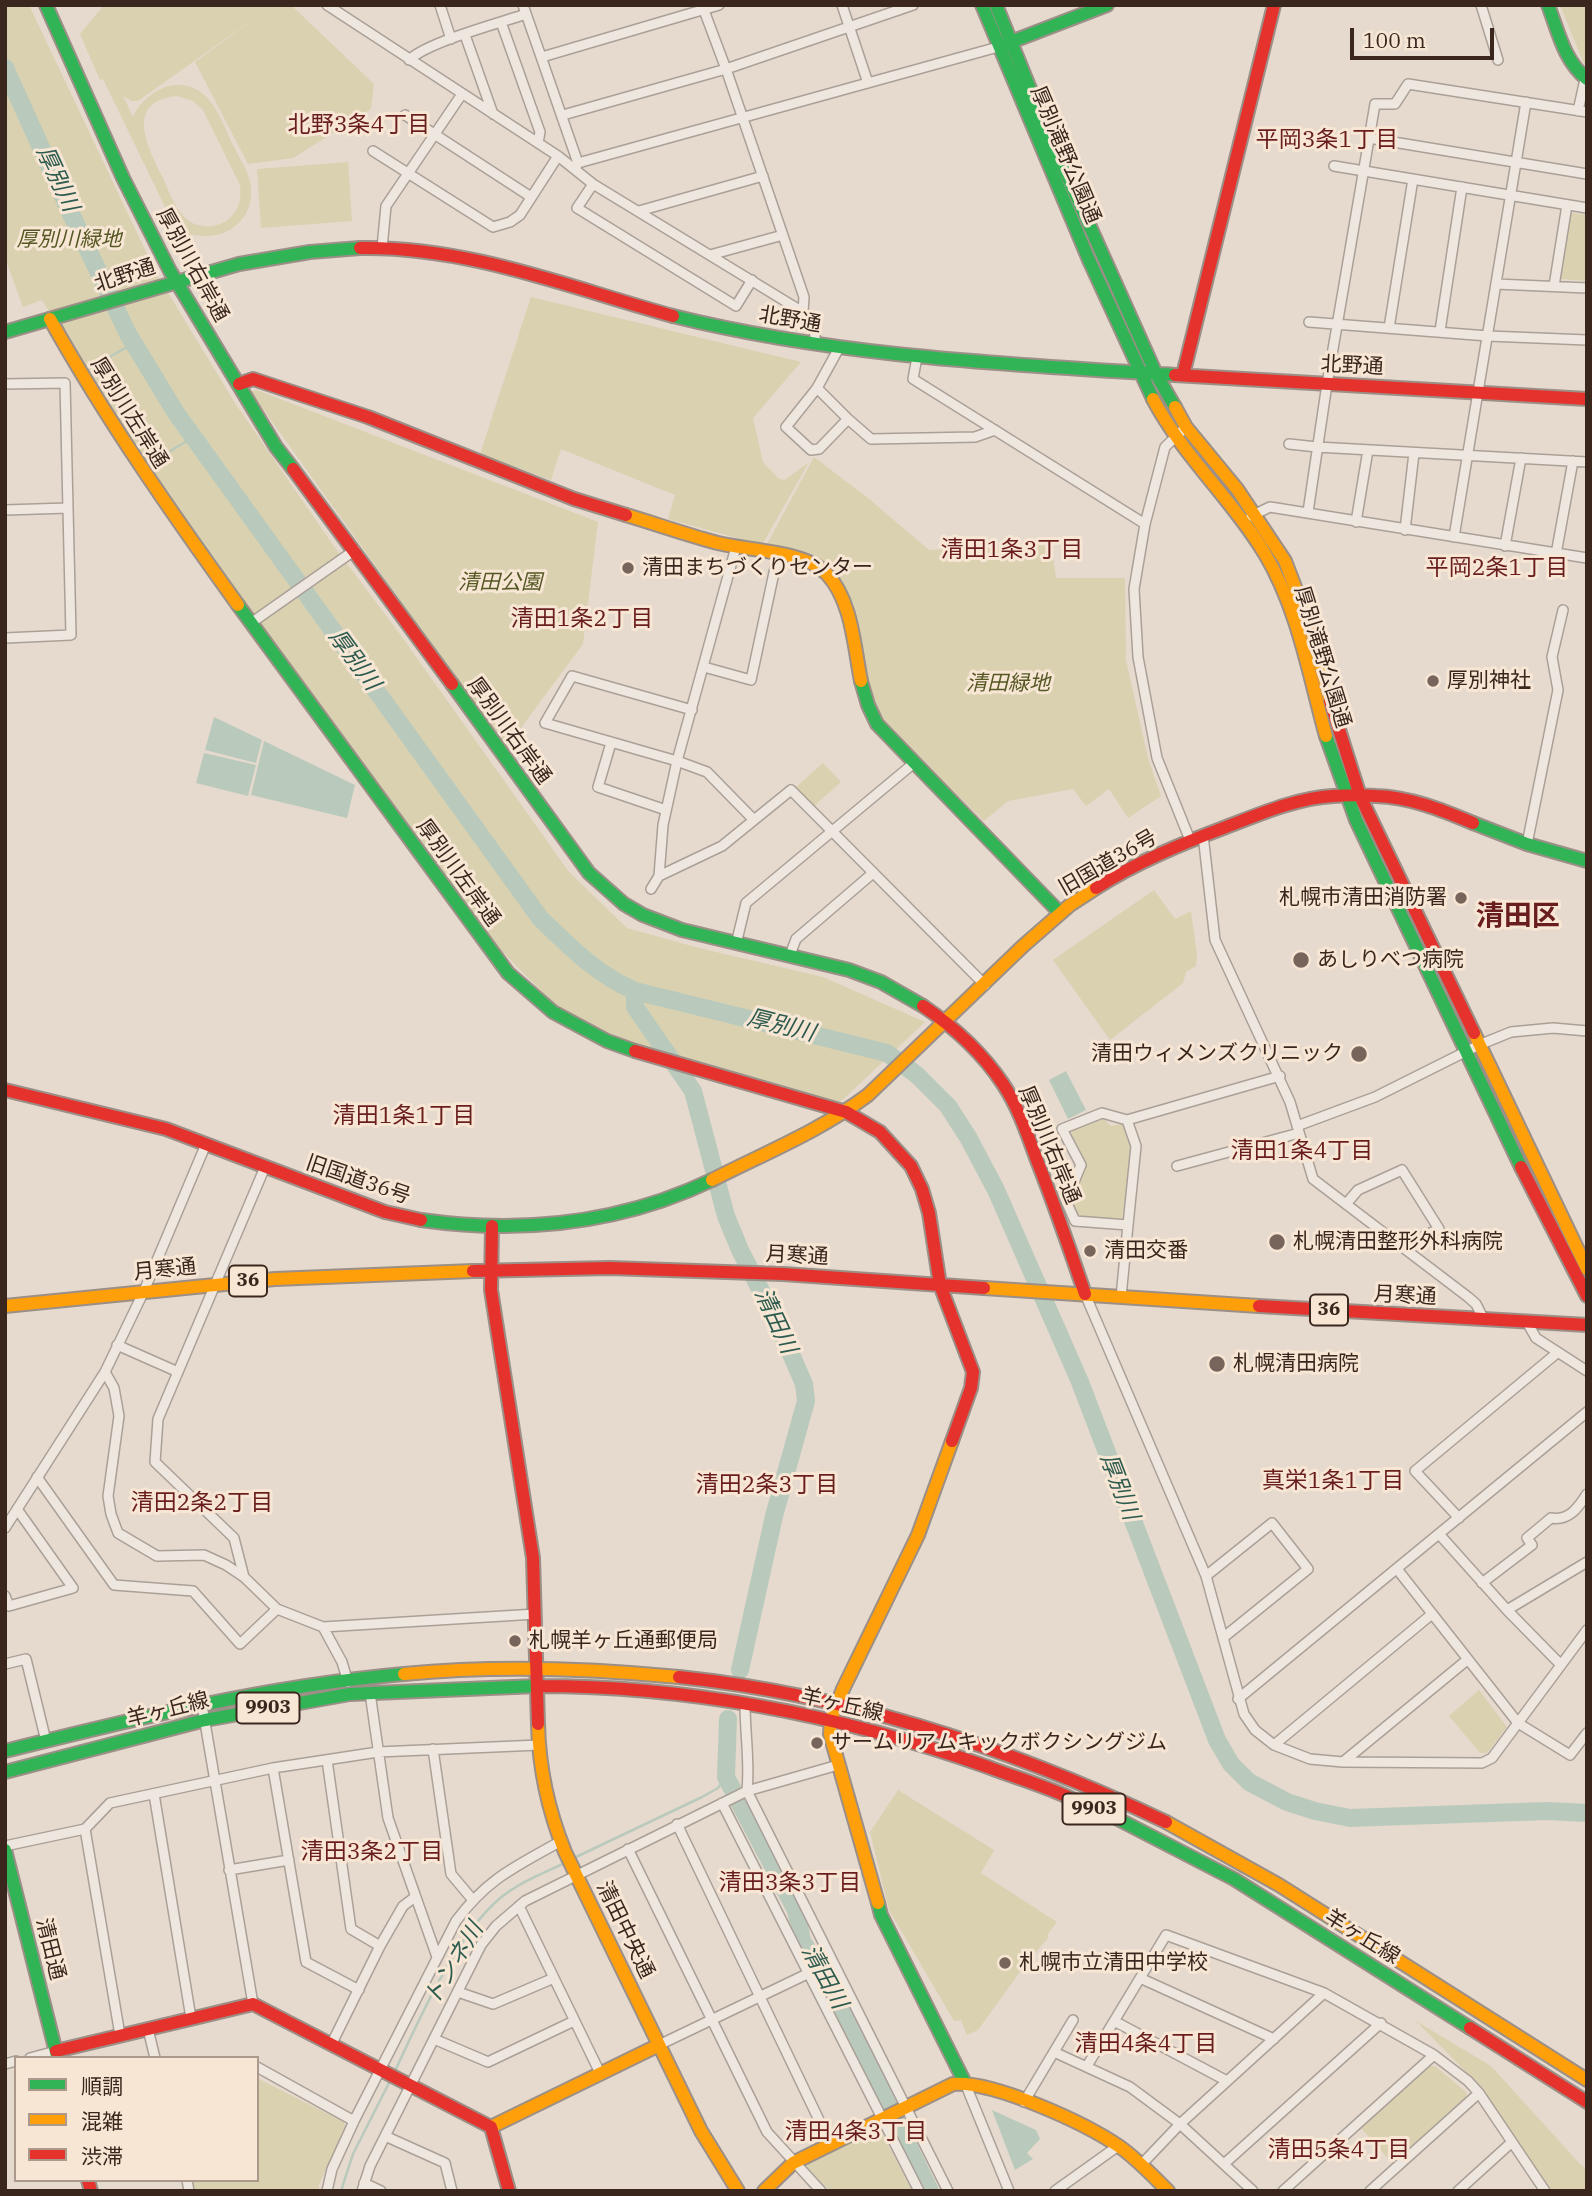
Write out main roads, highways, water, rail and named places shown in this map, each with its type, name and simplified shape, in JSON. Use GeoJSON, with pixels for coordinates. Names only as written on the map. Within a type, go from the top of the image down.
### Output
{"type":"FeatureCollection","features":[{"type":"Feature","properties":{"kind":"main road","name":"厚別川右岸通"},"geometry":{"type":"LineString","coordinates":[[46,5],[123,178],[176,280],[289,466],[355,550],[604,890],[623,905],[656,923],[848,970],[880,982],[920,1004],[945,1022],[990,1068],[1013,1101],[1044,1178],[1085,1294]]}},
{"type":"Feature","properties":{"kind":"main road","name":"厚別滝野公園通"},"geometry":{"type":"LineString","coordinates":[[982,5],[998,47],[1026,95],[1156,374],[1186,426],[1249,517],[1294,618],[1329,747],[1373,858],[1539,1170],[1587,1269]]}},
{"type":"Feature","properties":{"kind":"main road","name":"厚別滝野公園通"},"geometry":{"type":"LineString","coordinates":[[996,5],[1011,41],[1026,95],[1139,373],[1154,402],[1176,436],[1249,517],[1284,561],[1300,598],[1360,796],[1473,1048],[1526,1177],[1587,1296]]}},
{"type":"Feature","properties":{"kind":"main road"},"geometry":{"type":"LineString","coordinates":[[1183,375],[1274,5]]}},
{"type":"Feature","properties":{"kind":"main road"},"geometry":{"type":"LineString","coordinates":[[1548,5],[1571,62],[1586,79]]}},
{"type":"Feature","properties":{"kind":"main road"},"geometry":{"type":"LineString","coordinates":[[998,47],[1100,6]]}},
{"type":"Feature","properties":{"kind":"main road","name":"北野通"},"geometry":{"type":"LineString","coordinates":[[5,332],[176,280],[277,256],[382,248],[454,256],[537,276],[675,316],[759,335],[839,348],[917,357],[1139,373],[1587,399]]}},
{"type":"Feature","properties":{"kind":"main road","name":"厚別川左岸通"},"geometry":{"type":"LineString","coordinates":[[50,319],[127,449],[508,973],[553,1012],[607,1041],[650,1057],[846,1112],[880,1132],[911,1166],[929,1213],[940,1285],[973,1372],[971,1388],[918,1535],[831,1720]]}},
{"type":"Feature","properties":{"kind":"main road"},"geometry":{"type":"LineString","coordinates":[[239,384],[253,379],[368,416],[540,487],[736,547],[809,561],[822,567],[834,580],[843,601],[869,712],[885,734],[1010,859],[1060,914]]}},
{"type":"Feature","properties":{"kind":"main road","name":"旧国道36号"},"geometry":{"type":"LineString","coordinates":[[5,1090],[127,1118],[206,1143],[385,1212],[419,1221],[492,1226],[594,1220],[660,1201],[723,1174],[810,1133],[846,1112],[1070,905],[1117,876],[1203,835],[1300,802],[1332,796],[1379,796],[1428,805],[1527,844],[1587,861]]}},
{"type":"Feature","properties":{"kind":"main road"},"geometry":{"type":"LineString","coordinates":[[1526,1177],[1539,1170]]}},
{"type":"Feature","properties":{"kind":"main road","name":"清田中央通"},"geometry":{"type":"LineString","coordinates":[[492,1226],[491,1290],[533,1558],[538,1745],[542,1778],[553,1823],[714,2155],[738,2191]]}},
{"type":"Feature","properties":{"kind":"main road","name":"月寒通"},"geometry":{"type":"LineString","coordinates":[[5,1306],[216,1284],[357,1274],[610,1268],[783,1274],[1587,1325]]}},
{"type":"Feature","properties":{"kind":"main road","name":"羊ヶ丘線"},"geometry":{"type":"LineString","coordinates":[[5,1751],[202,1705],[305,1685],[422,1671],[536,1667],[638,1672],[748,1685],[838,1703],[941,1730],[1005,1751],[1114,1796],[1184,1830],[1264,1874],[1587,2080]]}},
{"type":"Feature","properties":{"kind":"main road","name":"羊ヶ丘線"},"geometry":{"type":"LineString","coordinates":[[5,1772],[205,1720],[350,1694],[564,1686],[670,1694],[745,1704],[851,1724],[996,1769],[1080,1802],[1182,1851],[1234,1879],[1587,2102]]}},
{"type":"Feature","properties":{"kind":"main road"},"geometry":{"type":"LineString","coordinates":[[831,1720],[830,1734],[881,1915],[965,2084]]}},
{"type":"Feature","properties":{"kind":"main road","name":"清田通"},"geometry":{"type":"LineString","coordinates":[[5,1848],[57,2054]]}},
{"type":"Feature","properties":{"kind":"main road"},"geometry":{"type":"LineString","coordinates":[[57,2054],[120,2035],[253,2004],[491,2126],[509,2191]]}},
{"type":"Feature","properties":{"kind":"main road"},"geometry":{"type":"LineString","coordinates":[[491,2126],[659,2045]]}},
{"type":"Feature","properties":{"kind":"main road"},"geometry":{"type":"LineString","coordinates":[[764,2191],[793,2163],[953,2084],[965,2084],[1024,2102],[1088,2128],[1118,2146],[1168,2191]]}},
{"type":"Feature","properties":{"kind":"waterway","name":"厚別川"},"geometry":{"type":"LineString","coordinates":[[5,68],[128,334],[176,413],[540,918],[596,968],[635,991],[887,1053],[917,1075],[948,1106],[996,1190],[1080,1382],[1217,1740],[1231,1764],[1249,1782],[1287,1802],[1350,1818],[1547,1811],[1587,1813]]}},
{"type":"Feature","properties":{"kind":"waterway"},"geometry":{"type":"LineString","coordinates":[[106,359],[134,343]]}},
{"type":"Feature","properties":{"kind":"waterway"},"geometry":{"type":"LineString","coordinates":[[161,457],[193,437]]}},
{"type":"Feature","properties":{"kind":"waterway","name":"清田川"},"geometry":{"type":"LineString","coordinates":[[635,991],[635,1007],[693,1091],[726,1216],[804,1384],[806,1401],[774,1516],[740,1670]]}},
{"type":"Feature","properties":{"kind":"waterway","name":"清田川"},"geometry":{"type":"LineString","coordinates":[[728,1719],[726,1777],[796,1910],[802,1941],[832,1989],[930,2191]]}},
{"type":"Feature","properties":{"kind":"waterway","name":"トンネ川"},"geometry":{"type":"LineString","coordinates":[[574,1858],[702,1797],[718,1788],[726,1777]]}},
{"type":"Feature","properties":{"kind":"waterway","name":"トンネ川"},"geometry":{"type":"LineString","coordinates":[[394,2073],[439,1980],[483,1915],[514,1888],[565,1863]]}},
{"type":"Feature","properties":{"kind":"waterway","name":"トンネ川"},"geometry":{"type":"LineString","coordinates":[[341,2191],[353,2154],[391,2079]]}},
{"type":"Feature","properties":{"kind":"place","name":"清田まちづくりセンター"},"geometry":{"type":"Point","coordinates":[628,568]}},
{"type":"Feature","properties":{"kind":"place","name":"厚別神社"},"geometry":{"type":"Point","coordinates":[1433,681]}},
{"type":"Feature","properties":{"kind":"place","name":"札幌市清田消防署"},"geometry":{"type":"Point","coordinates":[1461,898]}},
{"type":"Feature","properties":{"kind":"place","name":"あしりべつ病院"},"geometry":{"type":"Point","coordinates":[1301,960]}},
{"type":"Feature","properties":{"kind":"place","name":"清田ウィメンズクリニック"},"geometry":{"type":"Point","coordinates":[1359,1054]}},
{"type":"Feature","properties":{"kind":"place","name":"札幌清田整形外科病院"},"geometry":{"type":"Point","coordinates":[1277,1242]}},
{"type":"Feature","properties":{"kind":"place","name":"清田交番"},"geometry":{"type":"Point","coordinates":[1090,1251]}},
{"type":"Feature","properties":{"kind":"place","name":"札幌清田病院"},"geometry":{"type":"Point","coordinates":[1217,1364]}},
{"type":"Feature","properties":{"kind":"place","name":"札幌羊ヶ丘通郵便局"},"geometry":{"type":"Point","coordinates":[515,1641]}},
{"type":"Feature","properties":{"kind":"place","name":"サームリアムキックボクシングジム"},"geometry":{"type":"Point","coordinates":[817,1743]}},
{"type":"Feature","properties":{"kind":"place","name":"札幌市立清田中学校"},"geometry":{"type":"Point","coordinates":[1005,1963]}},
{"type":"Feature","properties":{"kind":"district","name":"北野3条4丁目"},"geometry":{"type":"Point","coordinates":[359,125]}},
{"type":"Feature","properties":{"kind":"district","name":"平岡3条1丁目"},"geometry":{"type":"Point","coordinates":[1327,140]}},
{"type":"Feature","properties":{"kind":"district","name":"清田1条3丁目"},"geometry":{"type":"Point","coordinates":[1012,550]}},
{"type":"Feature","properties":{"kind":"district","name":"平岡2条1丁目"},"geometry":{"type":"Point","coordinates":[1497,568]}},
{"type":"Feature","properties":{"kind":"district","name":"清田1条2丁目"},"geometry":{"type":"Point","coordinates":[582,619]}},
{"type":"Feature","properties":{"kind":"district","name":"清田区"},"geometry":{"type":"Point","coordinates":[1518,917]}},
{"type":"Feature","properties":{"kind":"district","name":"清田1条1丁目"},"geometry":{"type":"Point","coordinates":[404,1116]}},
{"type":"Feature","properties":{"kind":"district","name":"清田1条4丁目"},"geometry":{"type":"Point","coordinates":[1302,1151]}},
{"type":"Feature","properties":{"kind":"district","name":"真栄1条1丁目"},"geometry":{"type":"Point","coordinates":[1333,1481]}},
{"type":"Feature","properties":{"kind":"district","name":"清田2条3丁目"},"geometry":{"type":"Point","coordinates":[767,1485]}},
{"type":"Feature","properties":{"kind":"district","name":"清田2条2丁目"},"geometry":{"type":"Point","coordinates":[202,1503]}},
{"type":"Feature","properties":{"kind":"district","name":"清田3条2丁目"},"geometry":{"type":"Point","coordinates":[372,1852]}},
{"type":"Feature","properties":{"kind":"district","name":"清田3条3丁目"},"geometry":{"type":"Point","coordinates":[790,1883]}},
{"type":"Feature","properties":{"kind":"district","name":"清田4条4丁目"},"geometry":{"type":"Point","coordinates":[1146,2044]}},
{"type":"Feature","properties":{"kind":"district","name":"清田4条3丁目"},"geometry":{"type":"Point","coordinates":[856,2132]}},
{"type":"Feature","properties":{"kind":"district","name":"清田5条4丁目"},"geometry":{"type":"Point","coordinates":[1339,2150]}},
{"type":"Feature","properties":{"kind":"park label","name":"厚別川緑地"},"geometry":{"type":"Point","coordinates":[69,240]}},
{"type":"Feature","properties":{"kind":"park label","name":"清田公園"},"geometry":{"type":"Point","coordinates":[500,583]}},
{"type":"Feature","properties":{"kind":"park label","name":"清田緑地"},"geometry":{"type":"Point","coordinates":[1008,684]}}]}
